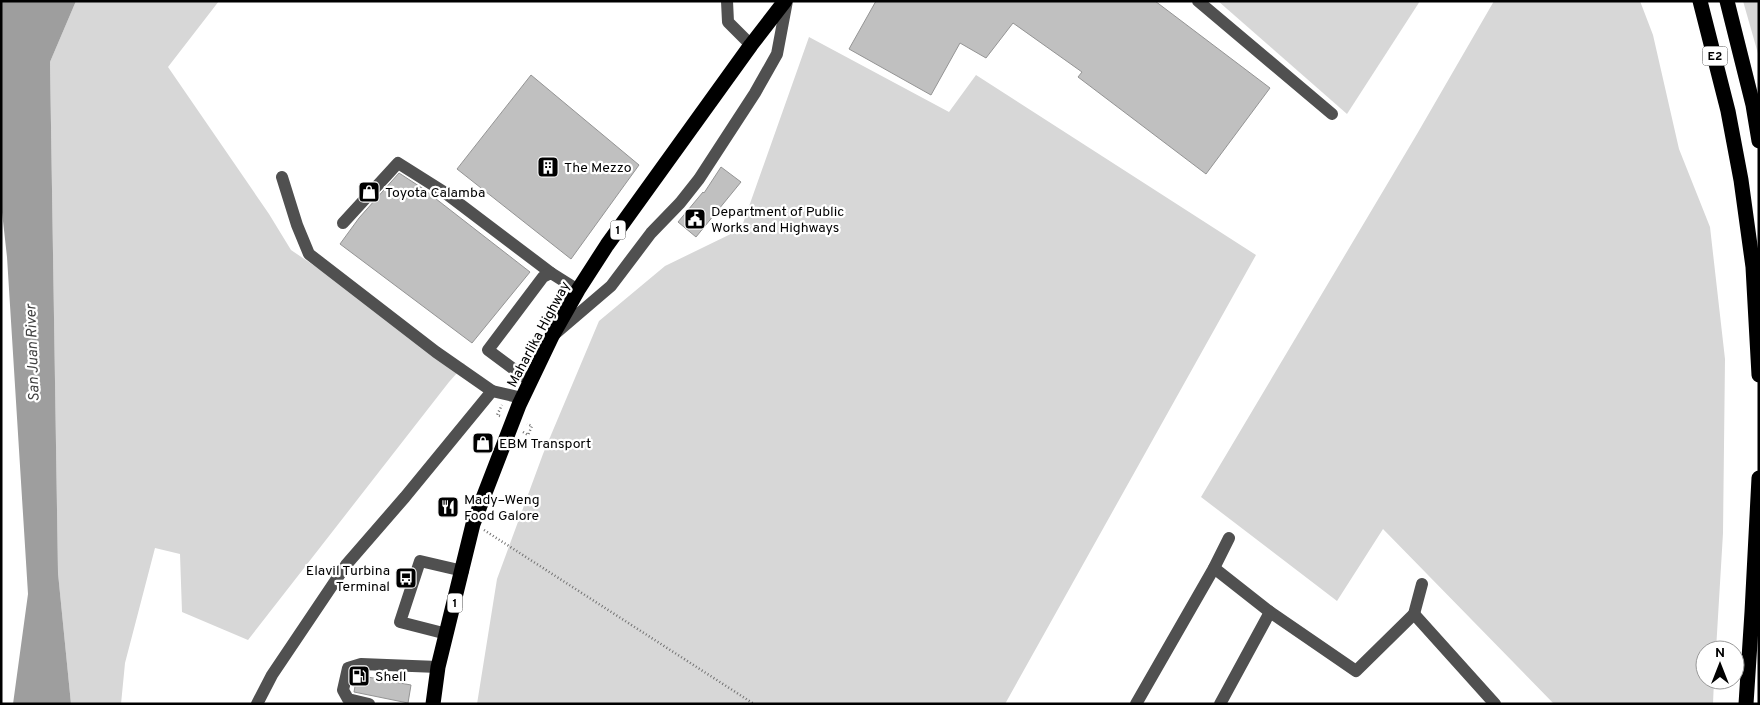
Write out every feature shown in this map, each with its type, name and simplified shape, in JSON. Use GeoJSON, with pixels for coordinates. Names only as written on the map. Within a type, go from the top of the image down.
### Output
{"type":"FeatureCollection","features":[{"type":"Feature","properties":{"kind":"highway","name":"Maharlika Highway"},"geometry":{"type":"LineString","coordinates":[[433,704],[438,667],[473,524],[522,398],[552,336],[578,290],[607,245],[751,45],[786,1]]}},
{"type":"Feature","properties":{"kind":"highway","name":"E2"},"geometry":{"type":"LineString","coordinates":[[1700,1],[1728,111],[1741,180],[1754,268],[1759,375]]}},
{"type":"Feature","properties":{"kind":"highway","name":"E2"},"geometry":{"type":"LineString","coordinates":[[1727,1],[1753,105],[1759,141]]}},
{"type":"Feature","properties":{"kind":"highway"},"geometry":{"type":"LineString","coordinates":[[1746,704],[1756,612],[1759,478]]}},
{"type":"Feature","properties":{"kind":"street"},"geometry":{"type":"LineString","coordinates":[[727,1],[728,22],[751,45]]}},
{"type":"Feature","properties":{"kind":"street"},"geometry":{"type":"LineString","coordinates":[[552,336],[611,286],[651,233],[680,203],[699,178],[755,93],[777,54],[786,1]]}},
{"type":"Feature","properties":{"kind":"street"},"geometry":{"type":"LineString","coordinates":[[1198,1],[1332,114]]}},
{"type":"Feature","properties":{"kind":"street"},"geometry":{"type":"LineString","coordinates":[[343,223],[398,163],[444,192],[551,273],[578,290]]}},
{"type":"Feature","properties":{"kind":"street"},"geometry":{"type":"LineString","coordinates":[[282,177],[297,225],[309,254],[436,352],[492,391],[522,398]]}},
{"type":"Feature","properties":{"kind":"street"},"geometry":{"type":"LineString","coordinates":[[531,382],[488,350],[543,277],[551,273]]}},
{"type":"Feature","properties":{"kind":"street"},"geometry":{"type":"LineString","coordinates":[[256,704],[272,675],[346,565],[405,498],[492,391]]}},
{"type":"Feature","properties":{"kind":"street"},"geometry":{"type":"LineString","coordinates":[[1136,704],[1214,568],[1229,538]]}},
{"type":"Feature","properties":{"kind":"street"},"geometry":{"type":"LineString","coordinates":[[447,634],[400,622],[420,561],[462,571]]}},
{"type":"Feature","properties":{"kind":"street"},"geometry":{"type":"LineString","coordinates":[[1214,568],[1270,612],[1356,671],[1414,614],[1422,584]]}},
{"type":"Feature","properties":{"kind":"street"},"geometry":{"type":"LineString","coordinates":[[1220,704],[1270,612]]}},
{"type":"Feature","properties":{"kind":"street"},"geometry":{"type":"LineString","coordinates":[[1414,614],[1495,704]]}},
{"type":"Feature","properties":{"kind":"street"},"geometry":{"type":"LineString","coordinates":[[368,704],[348,699],[343,690],[348,668],[361,664],[438,667]]}},
{"type":"Feature","properties":{"kind":"path"},"geometry":{"type":"LineString","coordinates":[[528,435],[532,426]]}},
{"type":"Feature","properties":{"kind":"path"},"geometry":{"type":"LineString","coordinates":[[473,524],[754,704]]}},
{"type":"Feature","properties":{"kind":"shaded area"},"geometry":{"type":"Polygon","coordinates":[[[76,1],[219,1],[168,67],[269,214],[291,250],[455,361],[465,364],[248,640],[182,612],[180,554],[155,548],[125,663],[121,704],[71,704],[58,573],[50,62],[76,1]]]}},
{"type":"Feature","properties":{"kind":"shaded area"},"geometry":{"type":"Polygon","coordinates":[[[1218,1],[1420,1],[1347,114],[1218,1]]]}},
{"type":"Feature","properties":{"kind":"shaded area"},"geometry":{"type":"Polygon","coordinates":[[[1494,1],[1640,1],[1653,35],[1679,149],[1710,227],[1725,359],[1723,533],[1717,640],[1695,640],[1695,690],[1714,690],[1713,704],[1554,704],[1383,529],[1337,601],[1201,497],[1494,1]]]}},
{"type":"Feature","properties":{"kind":"shaded area"},"geometry":{"type":"Polygon","coordinates":[[[1743,1],[1759,1],[1759,57],[1743,1]]]}},
{"type":"Feature","properties":{"kind":"shaded area"},"geometry":{"type":"Polygon","coordinates":[[[809,37],[949,112],[976,75],[1256,255],[1005,704],[477,704],[497,579],[543,454],[599,321],[665,266],[741,229],[809,37]]]}},
{"type":"Feature","properties":{"kind":"water","name":"San Juan River"},"geometry":{"type":"Polygon","coordinates":[[[1,1],[76,1],[50,62],[58,573],[71,704],[13,704],[28,594],[7,257],[1,203],[1,1]]]}},
{"type":"Feature","properties":{"kind":"building"},"geometry":{"type":"Polygon","coordinates":[[[876,1],[1155,1],[1270,88],[1206,174],[1078,77],[1082,72],[1013,23],[986,58],[960,43],[931,95],[849,49],[876,1]]]}},
{"type":"Feature","properties":{"kind":"building","name":"The Mezzo"},"geometry":{"type":"Polygon","coordinates":[[[531,75],[639,165],[571,259],[457,169],[531,75]]]}},
{"type":"Feature","properties":{"kind":"building"},"geometry":{"type":"Polygon","coordinates":[[[721,167],[741,182],[696,237],[678,222],[704,193],[721,167]]]}},
{"type":"Feature","properties":{"kind":"building"},"geometry":{"type":"Polygon","coordinates":[[[399,173],[422,188],[530,272],[472,343],[340,244],[359,218],[399,173]]]}},
{"type":"Feature","properties":{"kind":"building"},"geometry":{"type":"Polygon","coordinates":[[[357,675],[411,685],[408,703],[354,692],[357,675]]]}},
{"type":"Feature","properties":{"kind":"place","name":"The Mezzo"},"geometry":{"type":"Point","coordinates":[548,167]}},
{"type":"Feature","properties":{"kind":"place","name":"Toyota Calamba"},"geometry":{"type":"Point","coordinates":[369,192]}},
{"type":"Feature","properties":{"kind":"place","name":"Department of Public Works and Highways"},"geometry":{"type":"Point","coordinates":[695,219]}},
{"type":"Feature","properties":{"kind":"place","name":"EBM Transport"},"geometry":{"type":"Point","coordinates":[483,443]}},
{"type":"Feature","properties":{"kind":"place","name":"Mady–Weng Food Galore"},"geometry":{"type":"Point","coordinates":[448,507]}},
{"type":"Feature","properties":{"kind":"place","name":"Elavil Turbina Terminal"},"geometry":{"type":"Point","coordinates":[406,578]}},
{"type":"Feature","properties":{"kind":"place","name":"Shell"},"geometry":{"type":"Point","coordinates":[359,676]}}]}
